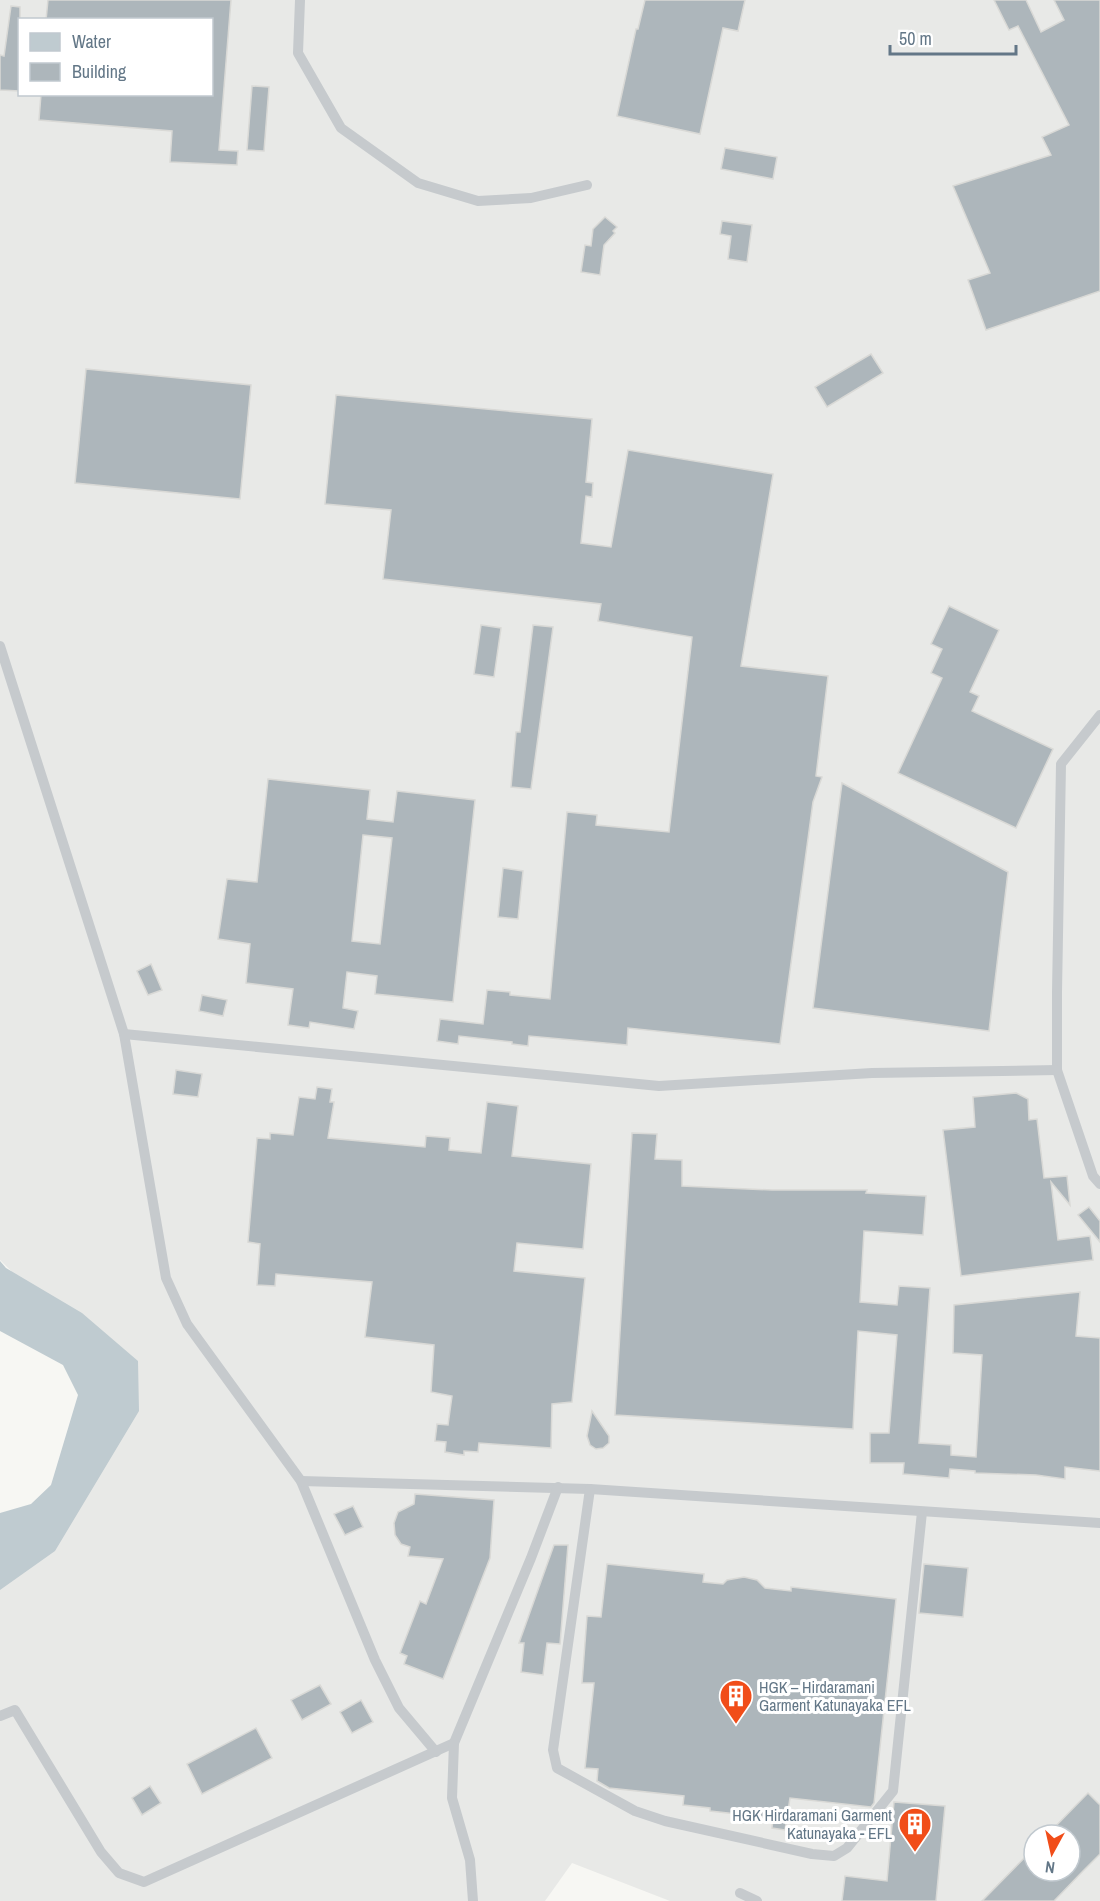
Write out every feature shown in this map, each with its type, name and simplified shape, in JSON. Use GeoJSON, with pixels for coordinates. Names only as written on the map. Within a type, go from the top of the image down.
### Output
{"type":"FeatureCollection","features":[{"type":"Feature","properties":{"kind":"lane"},"geometry":{"type":"LineString","coordinates":[[300,0],[298,52],[341,128],[418,183],[478,201],[531,198],[587,185]]}},
{"type":"Feature","properties":{"kind":"lane"},"geometry":{"type":"LineString","coordinates":[[0,645],[124,1034],[166,1278],[188,1324],[301,1481],[375,1660],[399,1708],[436,1752]]}},
{"type":"Feature","properties":{"kind":"lane"},"geometry":{"type":"LineString","coordinates":[[1100,715],[1061,764],[1057,992],[1057,1070],[1093,1176],[1100,1184]]}},
{"type":"Feature","properties":{"kind":"lane"},"geometry":{"type":"LineString","coordinates":[[124,1034],[659,1086],[872,1073],[1057,1070]]}},
{"type":"Feature","properties":{"kind":"lane"},"geometry":{"type":"LineString","coordinates":[[301,1481],[558,1487],[1100,1523]]}},
{"type":"Feature","properties":{"kind":"lane"},"geometry":{"type":"LineString","coordinates":[[473,1901],[470,1860],[453,1798],[454,1743],[558,1487]]}},
{"type":"Feature","properties":{"kind":"lane"},"geometry":{"type":"LineString","coordinates":[[590,1489],[553,1750],[557,1768],[635,1811],[664,1821],[812,1854],[834,1856],[847,1848],[893,1791],[922,1512]]}},
{"type":"Feature","properties":{"kind":"lane"},"geometry":{"type":"LineString","coordinates":[[0,1716],[15,1710],[101,1852],[119,1873],[144,1882],[454,1743]]}},
{"type":"Feature","properties":{"kind":"lane"},"geometry":{"type":"LineString","coordinates":[[740,1893],[757,1901]]}},
{"type":"Feature","properties":{"kind":"shaded area"},"geometry":{"type":"Polygon","coordinates":[[[0,0],[1100,0],[1100,1901],[670,1901],[572,1863],[545,1901],[0,1901],[0,1559],[123,1381],[0,1260],[0,0]]]}},
{"type":"Feature","properties":{"kind":"water"},"geometry":{"type":"Polygon","coordinates":[[[0,1261],[6,1268],[82,1313],[138,1361],[139,1411],[55,1551],[0,1590],[0,1513],[31,1504],[51,1485],[78,1395],[63,1365],[0,1331],[0,1261]]]}},
{"type":"Feature","properties":{"kind":"building"},"geometry":{"type":"Polygon","coordinates":[[[48,0],[231,0],[219,150],[238,151],[237,165],[170,162],[172,131],[39,120],[41,96],[213,96],[213,18],[46,18],[48,0]]]}},
{"type":"Feature","properties":{"kind":"building"},"geometry":{"type":"Polygon","coordinates":[[[645,0],[745,0],[738,31],[723,28],[700,134],[617,116],[636,29],[638,29],[645,0]]]}},
{"type":"Feature","properties":{"kind":"building"},"geometry":{"type":"Polygon","coordinates":[[[994,0],[1026,0],[1041,32],[1064,20],[1054,0],[1100,0],[1100,291],[986,330],[968,280],[990,273],[953,186],[1051,155],[1042,137],[1069,125],[1018,26],[1009,30],[994,0]]]}},
{"type":"Feature","properties":{"kind":"building"},"geometry":{"type":"Polygon","coordinates":[[[11,6],[20,7],[18,91],[0,90],[0,55],[4,56],[11,6]]]}},
{"type":"Feature","properties":{"kind":"building"},"geometry":{"type":"Polygon","coordinates":[[[252,86],[269,87],[264,151],[247,150],[252,86]]]}},
{"type":"Feature","properties":{"kind":"building"},"geometry":{"type":"Polygon","coordinates":[[[725,148],[777,157],[773,179],[721,169],[725,148]]]}},
{"type":"Feature","properties":{"kind":"building"},"geometry":{"type":"Polygon","coordinates":[[[605,217],[617,227],[613,231],[615,233],[604,245],[600,275],[581,272],[585,245],[591,246],[593,229],[605,217]]]}},
{"type":"Feature","properties":{"kind":"building"},"geometry":{"type":"Polygon","coordinates":[[[722,221],[752,225],[747,262],[728,259],[731,236],[720,234],[722,221]]]}},
{"type":"Feature","properties":{"kind":"building"},"geometry":{"type":"Polygon","coordinates":[[[871,354],[883,373],[827,407],[815,387],[871,354]]]}},
{"type":"Feature","properties":{"kind":"building"},"geometry":{"type":"Polygon","coordinates":[[[86,369],[251,385],[240,499],[75,483],[86,369]]]}},
{"type":"Feature","properties":{"kind":"building"},"geometry":{"type":"Polygon","coordinates":[[[336,395],[592,419],[586,482],[593,483],[592,497],[586,496],[581,543],[611,547],[628,450],[773,474],[741,666],[828,676],[816,776],[822,777],[813,802],[780,1044],[628,1028],[627,1045],[529,1036],[528,1046],[459,1036],[458,1044],[437,1041],[440,1019],[483,1024],[487,990],[550,999],[567,812],[597,815],[596,825],[669,832],[692,637],[598,621],[601,604],[383,579],[391,510],[325,504],[336,395]]]}},
{"type":"Feature","properties":{"kind":"building"},"geometry":{"type":"Polygon","coordinates":[[[949,606],[999,630],[970,692],[979,696],[972,711],[1053,749],[1016,828],[898,773],[942,678],[931,673],[942,649],[931,644],[949,606]]]}},
{"type":"Feature","properties":{"kind":"building"},"geometry":{"type":"Polygon","coordinates":[[[481,625],[501,628],[494,677],[474,674],[481,625]]]}},
{"type":"Feature","properties":{"kind":"building"},"geometry":{"type":"Polygon","coordinates":[[[533,625],[553,627],[531,789],[511,787],[516,732],[520,732],[533,625]]]}},
{"type":"Feature","properties":{"kind":"building"},"geometry":{"type":"Polygon","coordinates":[[[268,779],[370,790],[367,819],[393,822],[397,791],[475,800],[453,1002],[375,994],[377,976],[347,972],[343,1008],[358,1011],[354,1029],[310,1022],[309,1028],[288,1025],[293,989],[246,983],[250,944],[218,939],[227,879],[257,882],[268,779]],[[363,835],[352,941],[380,944],[392,838],[363,835]]]}},
{"type":"Feature","properties":{"kind":"building"},"geometry":{"type":"Polygon","coordinates":[[[842,783],[1008,872],[989,1031],[813,1008],[842,783]]]}},
{"type":"Feature","properties":{"kind":"building"},"geometry":{"type":"Polygon","coordinates":[[[503,868],[523,871],[518,919],[498,917],[503,868]]]}},
{"type":"Feature","properties":{"kind":"building"},"geometry":{"type":"Polygon","coordinates":[[[151,964],[162,990],[148,995],[137,971],[151,964]]]}},
{"type":"Feature","properties":{"kind":"building"},"geometry":{"type":"Polygon","coordinates":[[[202,995],[227,1000],[223,1016],[199,1011],[202,995]]]}},
{"type":"Feature","properties":{"kind":"building"},"geometry":{"type":"Polygon","coordinates":[[[176,1070],[202,1074],[198,1097],[173,1094],[176,1070]]]}},
{"type":"Feature","properties":{"kind":"building"},"geometry":{"type":"Polygon","coordinates":[[[317,1087],[332,1089],[330,1102],[334,1102],[328,1138],[425,1147],[426,1136],[450,1138],[449,1150],[481,1153],[487,1102],[518,1106],[512,1156],[591,1164],[583,1249],[517,1243],[514,1271],[585,1278],[572,1402],[552,1404],[551,1448],[479,1443],[478,1452],[464,1451],[464,1455],[445,1452],[446,1442],[435,1441],[437,1424],[448,1425],[452,1396],[431,1392],[434,1345],[365,1337],[372,1282],[276,1274],[275,1286],[257,1285],[260,1244],[248,1242],[257,1138],[270,1139],[270,1133],[293,1135],[299,1097],[315,1099],[317,1087]]]}},
{"type":"Feature","properties":{"kind":"building"},"geometry":{"type":"Polygon","coordinates":[[[1016,1093],[1028,1099],[1029,1120],[1037,1119],[1044,1178],[1067,1176],[1070,1205],[1051,1182],[1058,1240],[1090,1236],[1093,1260],[961,1276],[943,1130],[975,1127],[973,1097],[1016,1093]]]}},
{"type":"Feature","properties":{"kind":"building"},"geometry":{"type":"Polygon","coordinates":[[[632,1133],[657,1134],[655,1159],[682,1160],[682,1186],[772,1190],[867,1190],[866,1193],[926,1196],[923,1235],[864,1231],[860,1302],[897,1305],[899,1286],[930,1288],[919,1443],[951,1445],[951,1455],[976,1457],[982,1355],[953,1353],[954,1305],[1080,1292],[1076,1336],[1100,1338],[1100,1471],[1065,1467],[1065,1479],[1036,1475],[975,1473],[975,1471],[950,1469],[949,1478],[903,1474],[904,1463],[870,1463],[870,1433],[889,1433],[897,1335],[858,1331],[853,1429],[615,1415],[632,1133]]]}},
{"type":"Feature","properties":{"kind":"building"},"geometry":{"type":"Polygon","coordinates":[[[1089,1207],[1100,1221],[1100,1242],[1078,1215],[1089,1207]]]}},
{"type":"Feature","properties":{"kind":"building"},"geometry":{"type":"Polygon","coordinates":[[[592,1411],[609,1436],[609,1443],[603,1448],[596,1449],[590,1445],[587,1436],[592,1411]]]}},
{"type":"Feature","properties":{"kind":"building"},"geometry":{"type":"Polygon","coordinates":[[[415,1494],[494,1500],[490,1558],[443,1679],[404,1664],[407,1656],[400,1653],[420,1601],[426,1604],[443,1559],[408,1556],[410,1547],[401,1544],[395,1535],[394,1523],[398,1512],[414,1504],[415,1494]]]}},
{"type":"Feature","properties":{"kind":"building"},"geometry":{"type":"Polygon","coordinates":[[[353,1506],[363,1527],[345,1535],[334,1514],[353,1506]]]}},
{"type":"Feature","properties":{"kind":"building"},"geometry":{"type":"Polygon","coordinates":[[[554,1545],[568,1545],[560,1644],[547,1643],[543,1675],[521,1672],[524,1643],[519,1643],[554,1545]]]}},
{"type":"Feature","properties":{"kind":"building","name":"HGK – Hirdaramani Garment Katunayaka EFL"},"geometry":{"type":"Polygon","coordinates":[[[607,1564],[704,1574],[703,1582],[723,1584],[727,1580],[744,1577],[757,1580],[765,1588],[791,1591],[791,1587],[896,1599],[874,1803],[871,1807],[790,1798],[785,1830],[772,1828],[773,1818],[710,1811],[710,1808],[683,1805],[684,1796],[609,1788],[597,1781],[598,1769],[585,1768],[594,1683],[582,1683],[587,1616],[601,1617],[607,1564]]]}},
{"type":"Feature","properties":{"kind":"building"},"geometry":{"type":"Polygon","coordinates":[[[924,1564],[968,1568],[963,1617],[919,1613],[924,1564]]]}},
{"type":"Feature","properties":{"kind":"building"},"geometry":{"type":"Polygon","coordinates":[[[320,1685],[331,1704],[302,1720],[291,1700],[320,1685]]]}},
{"type":"Feature","properties":{"kind":"building"},"geometry":{"type":"Polygon","coordinates":[[[361,1700],[373,1722],[352,1733],[340,1712],[361,1700]]]}},
{"type":"Feature","properties":{"kind":"building"},"geometry":{"type":"Polygon","coordinates":[[[256,1728],[272,1758],[202,1794],[187,1764],[256,1728]]]}},
{"type":"Feature","properties":{"kind":"building"},"geometry":{"type":"Polygon","coordinates":[[[150,1786],[161,1803],[142,1815],[132,1798],[150,1786]]]}},
{"type":"Feature","properties":{"kind":"building"},"geometry":{"type":"Polygon","coordinates":[[[1088,1793],[1100,1805],[1100,1854],[1082,1872],[1082,1823],[1059,1823],[1088,1793]]]}},
{"type":"Feature","properties":{"kind":"building","name":"HGK Hirdaramani Garment Katunayaka - EFL"},"geometry":{"type":"Polygon","coordinates":[[[894,1802],[945,1806],[936,1901],[842,1901],[845,1876],[887,1881],[894,1802]]]}},
{"type":"Feature","properties":{"kind":"building"},"geometry":{"type":"Polygon","coordinates":[[[1022,1860],[1022,1883],[1072,1883],[1054,1901],[982,1901],[1022,1860]]]}},
{"type":"Feature","properties":{"kind":"place","name":"HGK – Hirdaramani Garment Katunayaka EFL"},"geometry":{"type":"Point","coordinates":[736,1725]}},
{"type":"Feature","properties":{"kind":"place","name":"HGK Hirdaramani Garment Katunayaka - EFL"},"geometry":{"type":"Point","coordinates":[915,1853]}}]}
